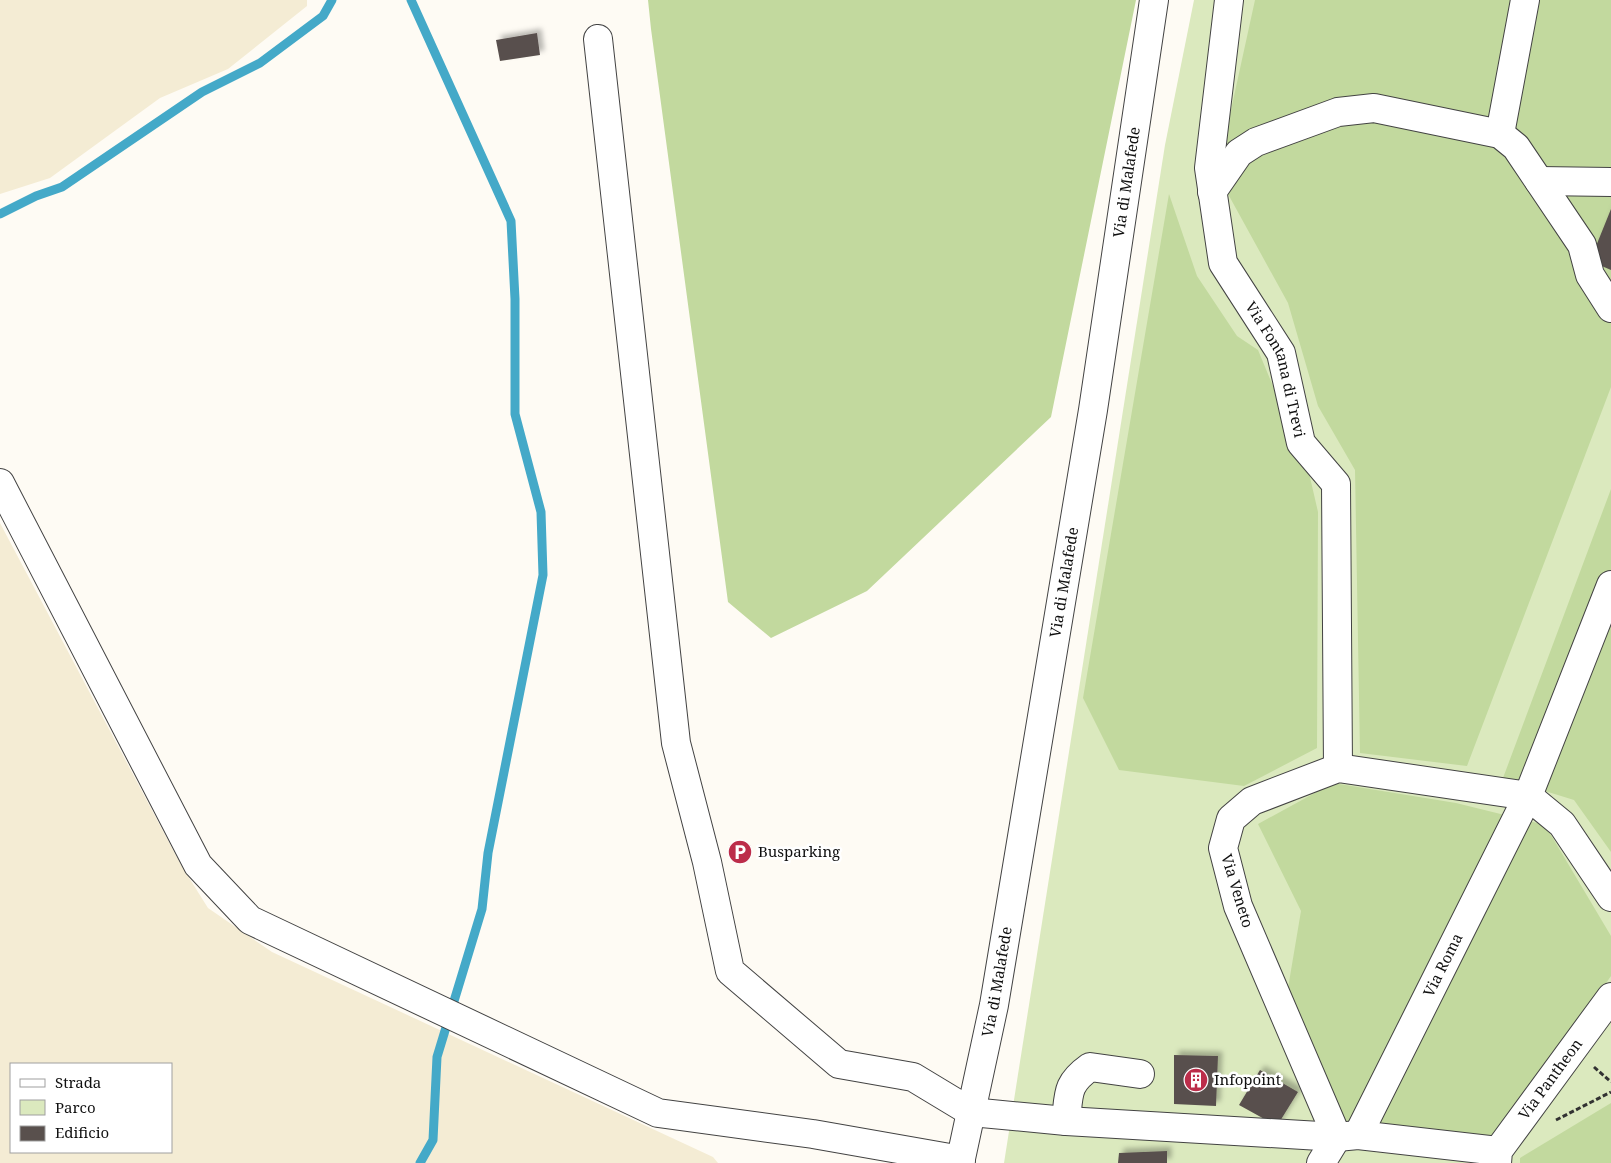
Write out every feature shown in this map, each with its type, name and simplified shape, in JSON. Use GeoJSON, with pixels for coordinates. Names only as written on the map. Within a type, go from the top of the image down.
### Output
{"type":"FeatureCollection","features":[{"type":"Feature","properties":{"kind":"street","name":"Via di Malafede"},"geometry":{"type":"LineString","coordinates":[[960,1162],[994,1006],[1092,420],[1154,0]]}},
{"type":"Feature","properties":{"kind":"street","name":"Via Fontana di Trevi"},"geometry":{"type":"LineString","coordinates":[[1228,0],[1209,168],[1212,192],[1224,263],[1281,353],[1301,444],[1336,484],[1338,768]]}},
{"type":"Feature","properties":{"kind":"street"},"geometry":{"type":"LineString","coordinates":[[1500,134],[1525,0]]}},
{"type":"Feature","properties":{"kind":"street"},"geometry":{"type":"LineString","coordinates":[[598,39],[676,743],[707,862],[730,971],[839,1064],[913,1077],[971,1112],[1066,1121],[1348,1136],[1497,1157]]}},
{"type":"Feature","properties":{"kind":"street"},"geometry":{"type":"LineString","coordinates":[[1212,192],[1239,153],[1256,142],[1338,112],[1374,108],[1500,134],[1516,147],[1582,245],[1590,275],[1611,308]]}},
{"type":"Feature","properties":{"kind":"street"},"geometry":{"type":"LineString","coordinates":[[1539,181],[1611,182]]}},
{"type":"Feature","properties":{"kind":"street"},"geometry":{"type":"LineString","coordinates":[[0,483],[198,865],[250,920],[658,1113],[813,1134],[960,1162]]}},
{"type":"Feature","properties":{"kind":"street","name":"Via Roma"},"geometry":{"type":"LineString","coordinates":[[1321,1163],[1348,1136],[1528,796],[1611,585]]}},
{"type":"Feature","properties":{"kind":"street","name":"Via Veneto"},"geometry":{"type":"LineString","coordinates":[[1348,1136],[1238,906],[1223,848],[1231,819],[1252,801],[1338,768],[1528,796]]}},
{"type":"Feature","properties":{"kind":"street"},"geometry":{"type":"LineString","coordinates":[[1528,796],[1562,824],[1611,897]]}},
{"type":"Feature","properties":{"kind":"street","name":"Via Pantheon"},"geometry":{"type":"LineString","coordinates":[[1497,1157],[1611,997]]}},
{"type":"Feature","properties":{"kind":"street"},"geometry":{"type":"LineString","coordinates":[[1066,1121],[1069,1089],[1078,1076],[1090,1067],[1140,1074]]}},
{"type":"Feature","properties":{"kind":"path"},"geometry":{"type":"LineString","coordinates":[[1554,1122],[1611,1092]]}},
{"type":"Feature","properties":{"kind":"shaded area"},"geometry":{"type":"Polygon","coordinates":[[[0,0],[307,0],[307,6],[228,69],[160,98],[50,178],[0,194],[0,0]]]}},
{"type":"Feature","properties":{"kind":"shaded area"},"geometry":{"type":"Polygon","coordinates":[[[0,523],[181,865],[208,908],[272,952],[713,1157],[718,1163],[0,1163],[0,523]]]}},
{"type":"Feature","properties":{"kind":"green space"},"geometry":{"type":"Polygon","coordinates":[[[648,0],[1136,0],[1051,417],[867,591],[771,638],[728,602],[648,0]]]}},
{"type":"Feature","properties":{"kind":"green space"},"geometry":{"type":"Polygon","coordinates":[[[1194,0],[1611,0],[1611,1163],[1004,1163],[1165,145],[1194,0]]]}},
{"type":"Feature","properties":{"kind":"green space"},"geometry":{"type":"Polygon","coordinates":[[[1255,0],[1611,0],[1611,387],[1467,766],[1360,753],[1355,470],[1318,406],[1288,303],[1217,174],[1255,0]]]}},
{"type":"Feature","properties":{"kind":"green space"},"geometry":{"type":"Polygon","coordinates":[[[1169,194],[1197,276],[1237,336],[1258,350],[1309,473],[1318,512],[1317,748],[1244,786],[1119,770],[1083,698],[1169,194]]]}},
{"type":"Feature","properties":{"kind":"green space"},"geometry":{"type":"Polygon","coordinates":[[[1611,489],[1611,852],[1574,800],[1503,778],[1611,489]]]}},
{"type":"Feature","properties":{"kind":"green space"},"geometry":{"type":"Polygon","coordinates":[[[1333,783],[1456,803],[1545,825],[1611,936],[1611,976],[1497,1138],[1339,1120],[1287,994],[1301,911],[1258,824],[1333,783]]]}},
{"type":"Feature","properties":{"kind":"green space"},"geometry":{"type":"Polygon","coordinates":[[[1611,1103],[1611,1163],[1520,1163],[1520,1158],[1611,1103]]]}},
{"type":"Feature","properties":{"kind":"building"},"geometry":{"type":"Polygon","coordinates":[[[537,33],[540,55],[500,61],[496,40],[537,33]]]}},
{"type":"Feature","properties":{"kind":"building"},"geometry":{"type":"Polygon","coordinates":[[[1611,209],[1611,270],[1590,261],[1611,209]]]}},
{"type":"Feature","properties":{"kind":"building","name":"Infopoint"},"geometry":{"type":"Polygon","coordinates":[[[1174,1055],[1218,1056],[1216,1106],[1174,1104],[1174,1055]]]}},
{"type":"Feature","properties":{"kind":"building"},"geometry":{"type":"Polygon","coordinates":[[[1260,1070],[1298,1092],[1277,1126],[1239,1105],[1260,1070]]]}},
{"type":"Feature","properties":{"kind":"building"},"geometry":{"type":"Polygon","coordinates":[[[1167,1151],[1167,1163],[1118,1163],[1119,1153],[1167,1151]]]}},
{"type":"Feature","properties":{"kind":"waterway"},"geometry":{"type":"LineString","coordinates":[[0,214],[36,196],[62,187],[202,92],[260,63],[323,16],[332,0]]}},
{"type":"Feature","properties":{"kind":"waterway"},"geometry":{"type":"LineString","coordinates":[[411,0],[511,221],[515,299],[515,414],[541,512],[543,575],[488,853],[482,909],[437,1057],[433,1140],[420,1163]]}},
{"type":"Feature","properties":{"kind":"place","name":"Busparking"},"geometry":{"type":"Point","coordinates":[740,852]}},
{"type":"Feature","properties":{"kind":"place","name":"Infopoint"},"geometry":{"type":"Point","coordinates":[1196,1080]}}]}
